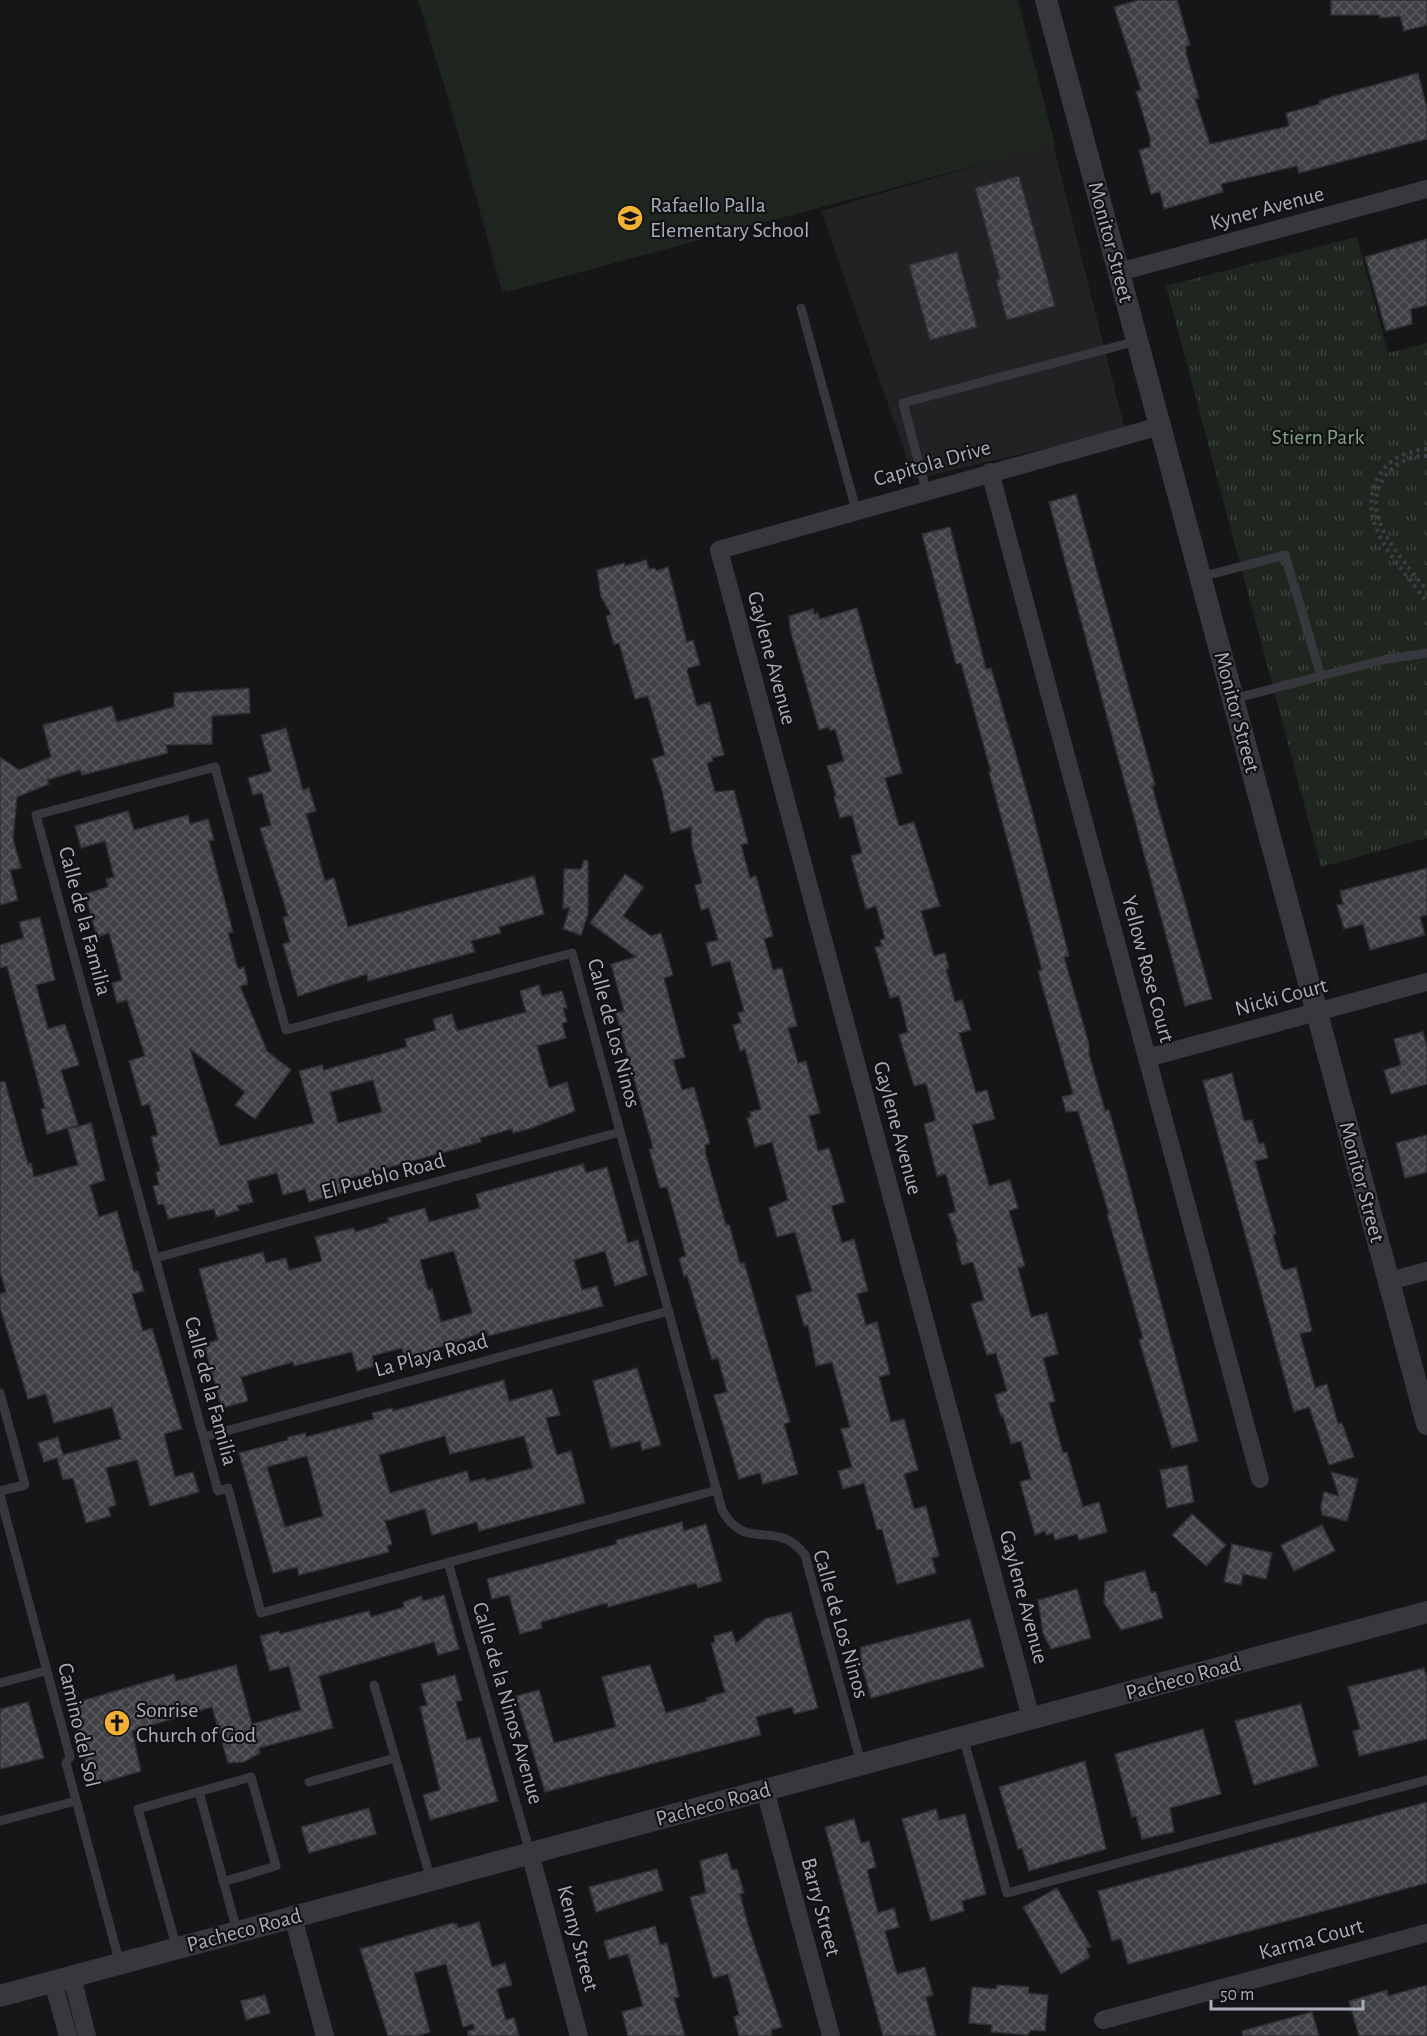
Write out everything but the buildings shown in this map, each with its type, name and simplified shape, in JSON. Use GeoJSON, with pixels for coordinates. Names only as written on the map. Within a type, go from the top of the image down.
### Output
{"type":"FeatureCollection","features":[{"type":"Feature","properties":{"kind":"street","name":"Monitor Street"},"geometry":{"type":"LineString","coordinates":[[1046,0],[1427,1424]]}},
{"type":"Feature","properties":{"kind":"street","name":"Kyner Avenue"},"geometry":{"type":"LineString","coordinates":[[1119,272],[1427,189]]}},
{"type":"Feature","properties":{"kind":"street","name":"Capitola Drive"},"geometry":{"type":"LineString","coordinates":[[718,550],[1160,426]]}},
{"type":"Feature","properties":{"kind":"street","name":"Yellow Rose Court"},"geometry":{"type":"LineString","coordinates":[[990,472],[1260,1479]]}},
{"type":"Feature","properties":{"kind":"street","name":"Gaylene Avenue"},"geometry":{"type":"LineString","coordinates":[[718,550],[1031,1718]]}},
{"type":"Feature","properties":{"kind":"street","name":"Nicki Court"},"geometry":{"type":"LineString","coordinates":[[1147,1058],[1427,982]]}},
{"type":"Feature","properties":{"kind":"street"},"geometry":{"type":"LineString","coordinates":[[1389,1281],[1427,1271]]}},
{"type":"Feature","properties":{"kind":"street","name":"Pacheco Road"},"geometry":{"type":"LineString","coordinates":[[0,1996],[1427,1612]]}},
{"type":"Feature","properties":{"kind":"street","name":"Barry Street"},"geometry":{"type":"LineString","coordinates":[[765,1790],[831,2036]]}},
{"type":"Feature","properties":{"kind":"street","name":"Kenny Street"},"geometry":{"type":"LineString","coordinates":[[530,1853],[579,2036]]}},
{"type":"Feature","properties":{"kind":"street"},"geometry":{"type":"LineString","coordinates":[[293,1917],[325,2036]]}},
{"type":"Feature","properties":{"kind":"street","name":"Karma Court"},"geometry":{"type":"LineString","coordinates":[[1103,2020],[1427,1933]]}},
{"type":"Feature","properties":{"kind":"street"},"geometry":{"type":"LineString","coordinates":[[62,1979],[68,2036]]}},
{"type":"Feature","properties":{"kind":"street"},"geometry":{"type":"LineString","coordinates":[[62,1979],[87,2036]]}},
{"type":"Feature","properties":{"kind":"lane"},"geometry":{"type":"LineString","coordinates":[[801,308],[856,510]]}},
{"type":"Feature","properties":{"kind":"lane"},"geometry":{"type":"LineString","coordinates":[[926,490],[903,403],[1137,341]]}},
{"type":"Feature","properties":{"kind":"lane"},"geometry":{"type":"LineString","coordinates":[[1201,577],[1285,555],[1321,676]]}},
{"type":"Feature","properties":{"kind":"lane"},"geometry":{"type":"LineString","coordinates":[[1233,699],[1387,659],[1427,653]]}},
{"type":"Feature","properties":{"kind":"lane","name":"Calle de Los Ninos"},"geometry":{"type":"LineString","coordinates":[[36,815],[215,767],[286,1030],[572,953],[717,1490],[729,1522],[740,1531],[752,1535],[774,1534],[786,1538],[797,1545],[805,1556],[861,1764]]}},
{"type":"Feature","properties":{"kind":"lane","name":"Calle de la Familia"},"geometry":{"type":"LineString","coordinates":[[36,815],[218,1491],[228,1488],[261,1613],[717,1490]]}},
{"type":"Feature","properties":{"kind":"lane","name":"El Pueblo Road"},"geometry":{"type":"LineString","coordinates":[[155,1258],[620,1132]]}},
{"type":"Feature","properties":{"kind":"lane","name":"La Playa Road"},"geometry":{"type":"LineString","coordinates":[[204,1437],[669,1311]]}},
{"type":"Feature","properties":{"kind":"lane","name":"Camino del Sol"},"geometry":{"type":"LineString","coordinates":[[0,1393],[25,1485],[0,1493],[70,1757],[66,1763],[120,1964]]}},
{"type":"Feature","properties":{"kind":"lane","name":"Calle de la Ninos Avenue"},"geometry":{"type":"LineString","coordinates":[[448,1563],[530,1853]]}},
{"type":"Feature","properties":{"kind":"lane"},"geometry":{"type":"LineString","coordinates":[[0,1683],[46,1671]]}},
{"type":"Feature","properties":{"kind":"lane"},"geometry":{"type":"LineString","coordinates":[[374,1685],[430,1880]]}},
{"type":"Feature","properties":{"kind":"lane"},"geometry":{"type":"LineString","coordinates":[[963,1737],[1007,1893],[1427,1780]]}},
{"type":"Feature","properties":{"kind":"lane"},"geometry":{"type":"LineString","coordinates":[[309,1782],[395,1758]]}},
{"type":"Feature","properties":{"kind":"lane"},"geometry":{"type":"LineString","coordinates":[[177,1949],[138,1809],[251,1777],[276,1866],[222,1877]]}},
{"type":"Feature","properties":{"kind":"lane"},"geometry":{"type":"LineString","coordinates":[[199,1792],[237,1932]]}},
{"type":"Feature","properties":{"kind":"lane"},"geometry":{"type":"LineString","coordinates":[[0,1821],[76,1801]]}},
{"type":"Feature","properties":{"kind":"path"},"geometry":{"type":"LineString","coordinates":[[1427,449],[1405,453],[1391,462],[1375,484],[1370,510],[1379,536],[1427,602]]}},
{"type":"Feature","properties":{"kind":"path"},"geometry":{"type":"LineString","coordinates":[[1427,456],[1410,458],[1389,471],[1383,479],[1376,499],[1378,521],[1384,532],[1427,591]]}},
{"type":"Feature","properties":{"kind":"shaded area","name":"Rafaello Palla Elementary School"},"geometry":{"type":"Polygon","coordinates":[[[421,0],[1017,0],[1125,430],[914,479],[821,211],[1006,157],[502,291],[421,0]]]}},
{"type":"Feature","properties":{"kind":"green space","name":"Rafaello Palla Elementary School"},"geometry":{"type":"Polygon","coordinates":[[[418,0],[1018,0],[1055,144],[507,292],[418,0]]]}},
{"type":"Feature","properties":{"kind":"green space","name":"Stiern Park"},"geometry":{"type":"Polygon","coordinates":[[[1357,237],[1388,353],[1427,343],[1427,838],[1321,867],[1166,286],[1357,237]]]}},
{"type":"Feature","properties":{"kind":"place","name":"Rafaello Palla Elementary School"},"geometry":{"type":"Point","coordinates":[630,218]}},
{"type":"Feature","properties":{"kind":"place","name":"Sonrise Church of God"},"geometry":{"type":"Point","coordinates":[117,1723]}}]}
